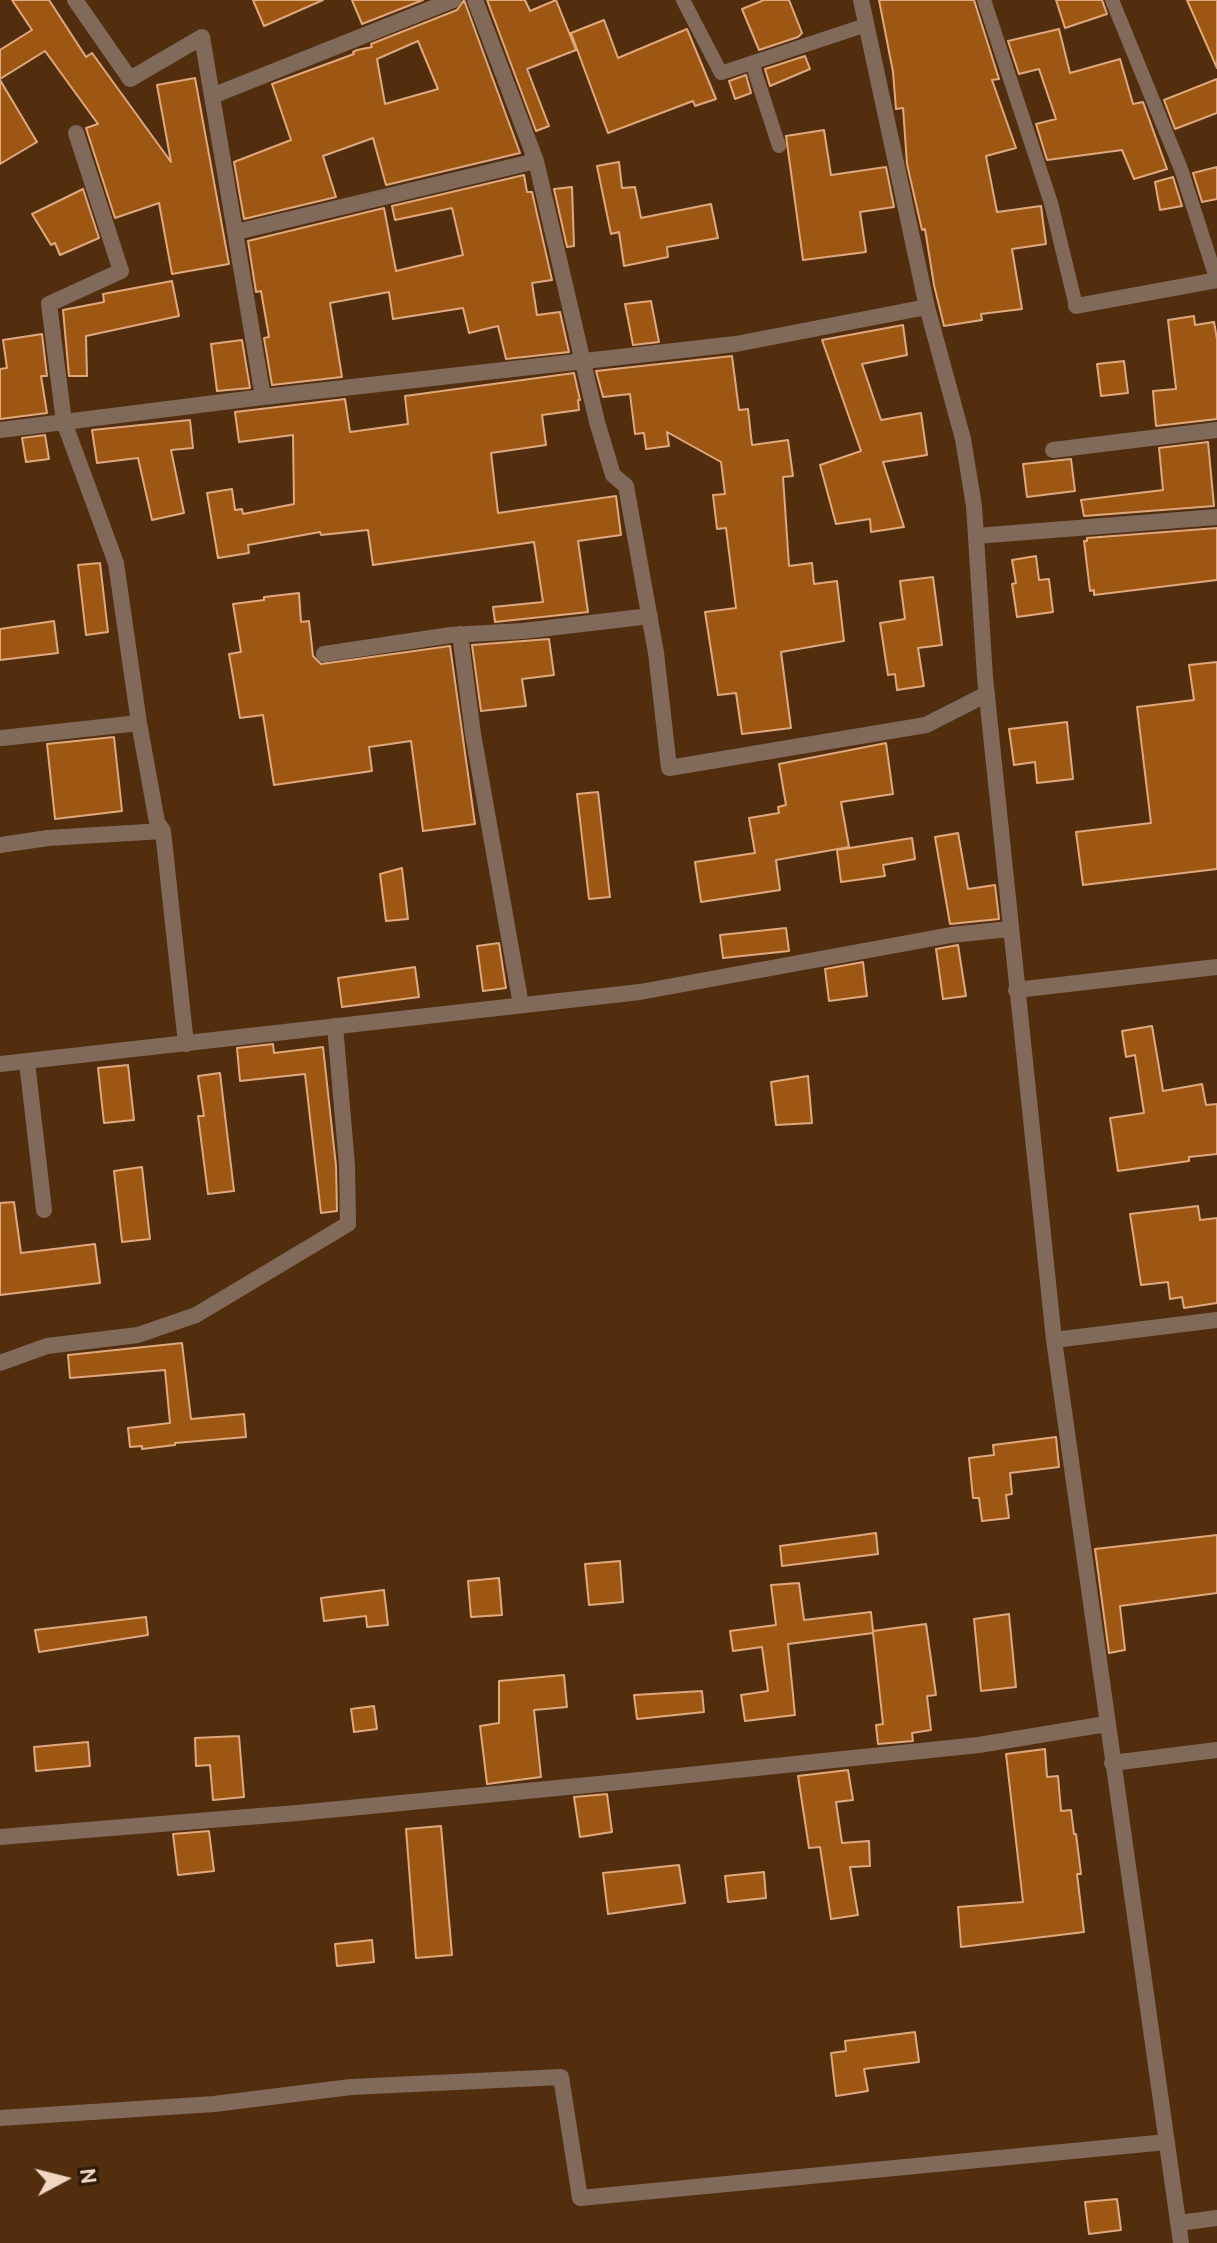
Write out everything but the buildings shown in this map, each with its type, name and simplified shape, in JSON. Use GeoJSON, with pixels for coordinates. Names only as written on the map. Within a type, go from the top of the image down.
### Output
{"type":"FeatureCollection","features":[{"type":"Feature","properties":{"kind":"street"},"geometry":{"type":"LineString","coordinates":[[75,0],[130,79],[202,37],[263,397]]}},
{"type":"Feature","properties":{"kind":"street"},"geometry":{"type":"LineString","coordinates":[[212,96],[453,0]]}},
{"type":"Feature","properties":{"kind":"street"},"geometry":{"type":"LineString","coordinates":[[475,0],[536,161],[613,475],[626,486],[650,616],[669,768],[926,725],[987,694]]}},
{"type":"Feature","properties":{"kind":"street"},"geometry":{"type":"LineString","coordinates":[[861,0],[927,307],[963,439],[974,506],[987,694],[1054,1340],[1181,2243]]}},
{"type":"Feature","properties":{"kind":"street"},"geometry":{"type":"LineString","coordinates":[[76,133],[121,271],[49,304],[64,422],[116,563],[139,723],[157,822],[163,831],[186,1044]]}},
{"type":"Feature","properties":{"kind":"street"},"geometry":{"type":"LineString","coordinates":[[236,232],[536,161]]}},
{"type":"Feature","properties":{"kind":"street"},"geometry":{"type":"LineString","coordinates":[[1076,306],[1217,281]]}},
{"type":"Feature","properties":{"kind":"street"},"geometry":{"type":"LineString","coordinates":[[0,430],[736,344],[927,307]]}},
{"type":"Feature","properties":{"kind":"street"},"geometry":{"type":"LineString","coordinates":[[1053,450],[1217,430]]}},
{"type":"Feature","properties":{"kind":"street"},"geometry":{"type":"LineString","coordinates":[[976,536],[1217,517]]}},
{"type":"Feature","properties":{"kind":"street"},"geometry":{"type":"LineString","coordinates":[[324,654],[460,634],[523,631],[650,616]]}},
{"type":"Feature","properties":{"kind":"street"},"geometry":{"type":"LineString","coordinates":[[460,634],[473,734],[521,1005]]}},
{"type":"Feature","properties":{"kind":"street"},"geometry":{"type":"LineString","coordinates":[[2,738],[139,723]]}},
{"type":"Feature","properties":{"kind":"street"},"geometry":{"type":"LineString","coordinates":[[0,845],[48,838],[163,831]]}},
{"type":"Feature","properties":{"kind":"street"},"geometry":{"type":"LineString","coordinates":[[0,1064],[640,992],[951,935],[1010,929]]}},
{"type":"Feature","properties":{"kind":"street"},"geometry":{"type":"LineString","coordinates":[[1016,990],[1217,967]]}},
{"type":"Feature","properties":{"kind":"street"},"geometry":{"type":"LineString","coordinates":[[0,1363],[47,1346],[138,1335],[196,1315],[348,1224],[347,1165],[335,1026]]}},
{"type":"Feature","properties":{"kind":"street"},"geometry":{"type":"LineString","coordinates":[[27,1062],[44,1210]]}},
{"type":"Feature","properties":{"kind":"street"},"geometry":{"type":"LineString","coordinates":[[1054,1340],[1217,1320]]}},
{"type":"Feature","properties":{"kind":"street"},"geometry":{"type":"LineString","coordinates":[[0,1837],[297,1813],[677,1776],[979,1745],[1106,1724]]}},
{"type":"Feature","properties":{"kind":"street"},"geometry":{"type":"LineString","coordinates":[[1112,1763],[1217,1750]]}},
{"type":"Feature","properties":{"kind":"street"},"geometry":{"type":"LineString","coordinates":[[0,2118],[214,2104],[351,2087],[561,2077],[580,2198],[1167,2142]]}},
{"type":"Feature","properties":{"kind":"street"},"geometry":{"type":"LineString","coordinates":[[1179,2223],[1217,2218]]}},
{"type":"Feature","properties":{"kind":"lane"},"geometry":{"type":"LineString","coordinates":[[683,0],[721,73],[866,25]]}},
{"type":"Feature","properties":{"kind":"lane"},"geometry":{"type":"LineString","coordinates":[[984,0],[1051,203],[1076,306]]}},
{"type":"Feature","properties":{"kind":"lane"},"geometry":{"type":"LineString","coordinates":[[1112,0],[1181,169],[1217,281]]}},
{"type":"Feature","properties":{"kind":"lane"},"geometry":{"type":"LineString","coordinates":[[752,63],[779,146]]}}]}
